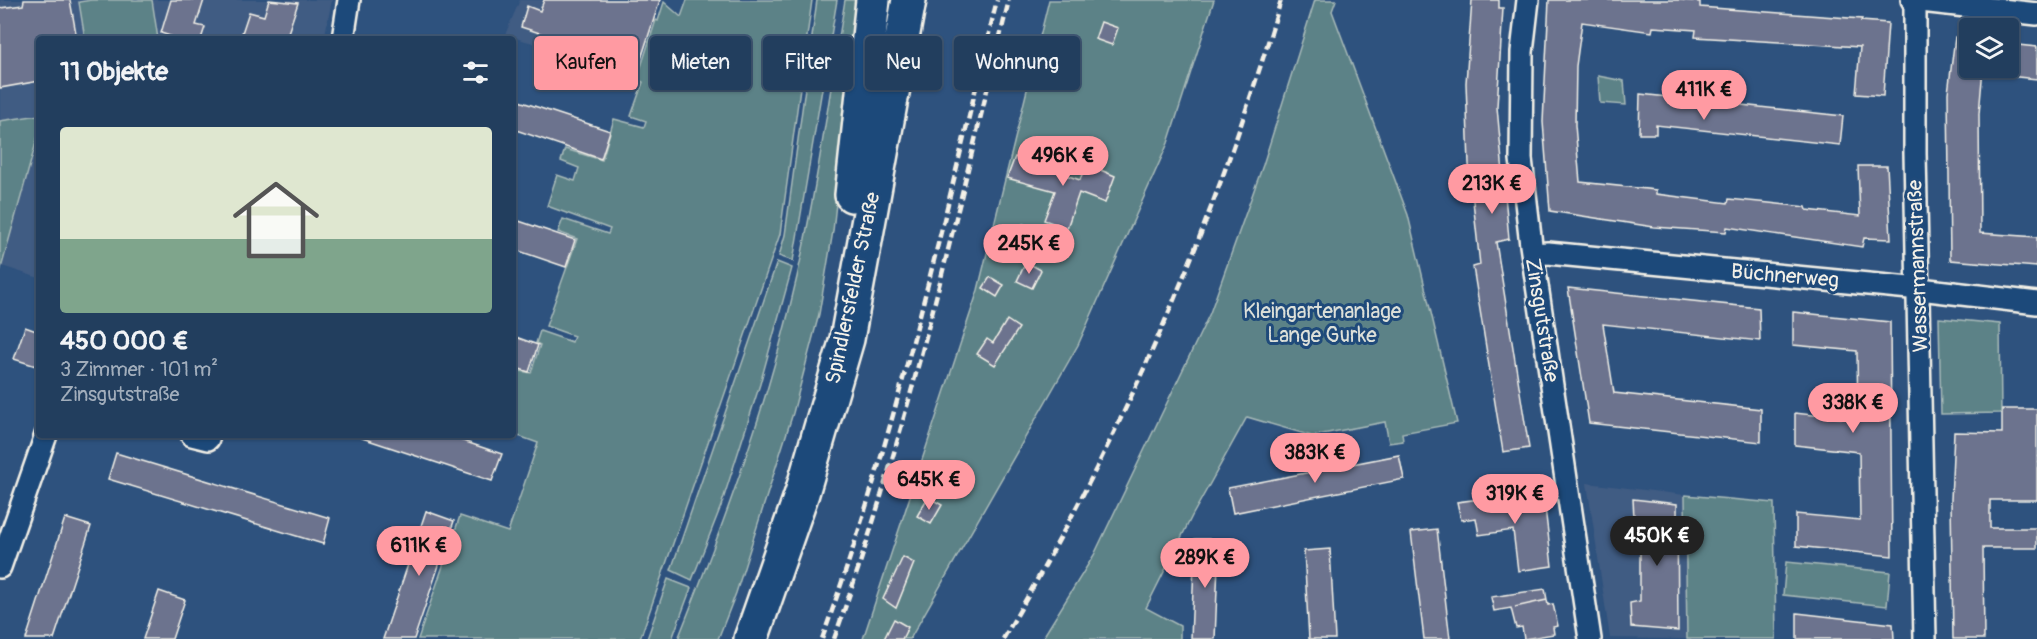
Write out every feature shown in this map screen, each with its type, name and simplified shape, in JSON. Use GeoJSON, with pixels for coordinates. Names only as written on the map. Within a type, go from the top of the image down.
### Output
{"type":"FeatureCollection","features":[{"type":"Feature","properties":{"kind":"highway","name":"Spindlersfelder Straße"},"geometry":{"type":"LineString","coordinates":[[728,639],[783,489],[828,337],[850,220],[873,0]]}},
{"type":"Feature","properties":{"kind":"highway","name":"Spindlersfelder Straße"},"geometry":{"type":"LineString","coordinates":[[751,639],[802,493],[847,339],[909,0]]}},
{"type":"Feature","properties":{"kind":"street"},"geometry":{"type":"LineString","coordinates":[[343,36],[349,0]]}},
{"type":"Feature","properties":{"kind":"street","name":"Zinsgutstraße"},"geometry":{"type":"LineString","coordinates":[[1528,0],[1521,62],[1521,159],[1590,639]]}},
{"type":"Feature","properties":{"kind":"street"},"geometry":{"type":"LineString","coordinates":[[1914,0],[2037,14]]}},
{"type":"Feature","properties":{"kind":"street","name":"Wassermannstraße"},"geometry":{"type":"LineString","coordinates":[[1914,0],[1925,639]]}},
{"type":"Feature","properties":{"kind":"street","name":"Büchnerweg"},"geometry":{"type":"LineString","coordinates":[[1533,254],[1548,253],[1920,289],[2037,303]]}},
{"type":"Feature","properties":{"kind":"street"},"geometry":{"type":"LineString","coordinates":[[0,567],[45,438]]}},
{"type":"Feature","properties":{"kind":"shaded area"},"geometry":{"type":"Polygon","coordinates":[[[0,0],[332,0],[325,36],[36,36],[36,115],[0,121],[0,0]]]}},
{"type":"Feature","properties":{"kind":"shaded area"},"geometry":{"type":"Polygon","coordinates":[[[520,0],[662,0],[638,70],[638,36],[534,36],[534,43],[516,38],[516,36],[505,35],[520,0]]]}},
{"type":"Feature","properties":{"kind":"shaded area"},"geometry":{"type":"Polygon","coordinates":[[[36,143],[36,277],[2,266],[36,143]]]}},
{"type":"Feature","properties":{"kind":"shaded area"},"geometry":{"type":"Polygon","coordinates":[[[1587,483],[1685,495],[1687,639],[1610,638],[1587,483]]]}},
{"type":"Feature","properties":{"kind":"green space"},"geometry":{"type":"Polygon","coordinates":[[[152,0],[158,36],[85,36],[79,2],[152,0]]]}},
{"type":"Feature","properties":{"kind":"green space"},"geometry":{"type":"Polygon","coordinates":[[[687,0],[812,0],[807,36],[763,36],[763,90],[800,90],[780,234],[640,639],[418,639],[460,516],[508,532],[538,443],[516,435],[516,370],[531,373],[540,345],[536,343],[540,331],[572,342],[574,336],[546,326],[577,239],[558,232],[563,219],[608,234],[610,229],[547,206],[557,175],[575,181],[579,168],[561,161],[565,149],[602,160],[614,119],[644,127],[646,121],[631,116],[643,82],[638,80],[638,76],[650,39],[650,90],[751,90],[751,36],[651,36],[664,2],[681,17],[687,0]]]}},
{"type":"Feature","properties":{"kind":"green space"},"geometry":{"type":"Polygon","coordinates":[[[817,0],[837,0],[831,36],[812,36],[817,0]]]}},
{"type":"Feature","properties":{"kind":"green space"},"geometry":{"type":"Polygon","coordinates":[[[845,0],[858,0],[853,46],[853,36],[839,36],[845,0]]]}},
{"type":"Feature","properties":{"kind":"green space"},"geometry":{"type":"Polygon","coordinates":[[[1049,0],[1214,0],[1168,143],[1078,345],[910,639],[863,639],[978,290],[1027,90],[1080,90],[1080,36],[1040,36],[1049,0]]]}},
{"type":"Feature","properties":{"kind":"green space","name":"Kleingartenanlage Lange Gurke"},"geometry":{"type":"Polygon","coordinates":[[[1315,0],[1336,0],[1332,11],[1408,215],[1457,423],[1402,433],[1403,441],[1389,443],[1385,422],[1312,436],[1247,417],[1192,516],[1146,608],[1180,626],[1180,639],[1042,639],[1094,555],[1210,313],[1263,165],[1315,0]]]}},
{"type":"Feature","properties":{"kind":"green space"},"geometry":{"type":"Polygon","coordinates":[[[1598,76],[1624,81],[1626,105],[1600,103],[1598,76]]]}},
{"type":"Feature","properties":{"kind":"green space"},"geometry":{"type":"Polygon","coordinates":[[[805,90],[822,90],[793,261],[779,256],[785,235],[805,90]]]}},
{"type":"Feature","properties":{"kind":"green space"},"geometry":{"type":"Polygon","coordinates":[[[831,90],[848,90],[833,231],[819,314],[793,413],[736,593],[718,639],[678,639],[745,460],[773,369],[797,277],[831,90]]]}},
{"type":"Feature","properties":{"kind":"green space"},"geometry":{"type":"Polygon","coordinates":[[[36,115],[36,143],[0,272],[0,121],[36,115]]]}},
{"type":"Feature","properties":{"kind":"green space"},"geometry":{"type":"Polygon","coordinates":[[[777,262],[792,268],[760,384],[721,506],[692,580],[671,570],[777,262]]]}},
{"type":"Feature","properties":{"kind":"green space"},"geometry":{"type":"Polygon","coordinates":[[[1939,318],[2000,324],[2001,413],[1941,414],[1939,318]]]}},
{"type":"Feature","properties":{"kind":"green space"},"geometry":{"type":"Polygon","coordinates":[[[1685,495],[1774,503],[1776,639],[1687,639],[1685,495]]]}},
{"type":"Feature","properties":{"kind":"green space"},"geometry":{"type":"Polygon","coordinates":[[[1786,562],[1890,572],[1887,606],[1783,595],[1786,562]]]}},
{"type":"Feature","properties":{"kind":"green space"},"geometry":{"type":"Polygon","coordinates":[[[668,579],[691,588],[672,639],[647,639],[668,579]]]}},
{"type":"Feature","properties":{"kind":"building"},"geometry":{"type":"Polygon","coordinates":[[[24,0],[70,0],[76,36],[36,36],[36,82],[0,88],[0,8],[23,5],[24,0]]]}},
{"type":"Feature","properties":{"kind":"building"},"geometry":{"type":"Polygon","coordinates":[[[171,0],[204,0],[196,25],[205,27],[202,36],[170,36],[161,33],[171,0]]]}},
{"type":"Feature","properties":{"kind":"building"},"geometry":{"type":"Polygon","coordinates":[[[269,0],[298,3],[287,36],[241,36],[249,12],[264,16],[269,0]]]}},
{"type":"Feature","properties":{"kind":"building"},"geometry":{"type":"Polygon","coordinates":[[[544,0],[660,0],[639,65],[638,36],[549,36],[521,27],[527,6],[540,11],[544,0]]]}},
{"type":"Feature","properties":{"kind":"building"},"geometry":{"type":"Polygon","coordinates":[[[1472,0],[1499,0],[1499,8],[1503,8],[1497,107],[1509,239],[1496,242],[1529,448],[1503,452],[1473,267],[1480,265],[1469,164],[1466,83],[1472,0]]]}},
{"type":"Feature","properties":{"kind":"building"},"geometry":{"type":"Polygon","coordinates":[[[1549,0],[1680,0],[1700,2],[1700,7],[1888,23],[1883,96],[1856,94],[1860,47],[1695,37],[1696,30],[1653,27],[1652,32],[1582,22],[1576,66],[1575,125],[1580,182],[1656,190],[1656,194],[1728,203],[1729,199],[1769,203],[1860,216],[1858,166],[1887,166],[1891,239],[1864,238],[1862,247],[1727,227],[1726,232],[1654,227],[1550,211],[1543,122],[1549,0]]]}},
{"type":"Feature","properties":{"kind":"building"},"geometry":{"type":"Polygon","coordinates":[[[1101,22],[1118,28],[1112,45],[1095,39],[1101,22]]]}},
{"type":"Feature","properties":{"kind":"building"},"geometry":{"type":"Polygon","coordinates":[[[1955,37],[1959,38],[1959,78],[1982,78],[1979,114],[1980,233],[2037,237],[2037,267],[1950,260],[1948,93],[1955,37]]]}},
{"type":"Feature","properties":{"kind":"building"},"geometry":{"type":"Polygon","coordinates":[[[2019,45],[2037,47],[2037,79],[2019,77],[2019,45]]]}},
{"type":"Feature","properties":{"kind":"building"},"geometry":{"type":"Polygon","coordinates":[[[1640,94],[1843,116],[1840,145],[1656,125],[1656,134],[1639,134],[1640,94]]]}},
{"type":"Feature","properties":{"kind":"building"},"geometry":{"type":"Polygon","coordinates":[[[516,100],[610,131],[601,159],[516,130],[516,100]]]}},
{"type":"Feature","properties":{"kind":"building"},"geometry":{"type":"Polygon","coordinates":[[[1015,157],[1080,180],[1086,164],[1115,176],[1105,203],[1079,193],[1067,228],[1044,220],[1055,191],[1007,178],[1015,157]]]}},
{"type":"Feature","properties":{"kind":"building"},"geometry":{"type":"Polygon","coordinates":[[[516,220],[575,240],[566,267],[516,250],[516,220]]]}},
{"type":"Feature","properties":{"kind":"building"},"geometry":{"type":"Polygon","coordinates":[[[1023,224],[1039,229],[1034,244],[1018,239],[1023,224]]]}},
{"type":"Feature","properties":{"kind":"building"},"geometry":{"type":"Polygon","coordinates":[[[1026,262],[1041,270],[1032,288],[1017,281],[1026,262]]]}},
{"type":"Feature","properties":{"kind":"building"},"geometry":{"type":"Polygon","coordinates":[[[990,277],[1004,285],[997,297],[983,288],[990,277]]]}},
{"type":"Feature","properties":{"kind":"building"},"geometry":{"type":"Polygon","coordinates":[[[1568,288],[1759,308],[1760,341],[1603,324],[1614,393],[1761,409],[1761,442],[1589,423],[1568,288]]]}},
{"type":"Feature","properties":{"kind":"building"},"geometry":{"type":"Polygon","coordinates":[[[1793,312],[1890,322],[1892,556],[1796,546],[1796,514],[1860,520],[1859,452],[1795,445],[1795,413],[1858,420],[1857,351],[1793,345],[1793,312]]]}},
{"type":"Feature","properties":{"kind":"building"},"geometry":{"type":"Polygon","coordinates":[[[1007,320],[1019,328],[995,365],[977,354],[987,339],[993,343],[1007,320]]]}},
{"type":"Feature","properties":{"kind":"building"},"geometry":{"type":"Polygon","coordinates":[[[25,327],[36,331],[36,366],[14,359],[25,327]]]}},
{"type":"Feature","properties":{"kind":"building"},"geometry":{"type":"Polygon","coordinates":[[[516,337],[538,345],[529,372],[516,368],[516,337]]]}},
{"type":"Feature","properties":{"kind":"building"},"geometry":{"type":"Polygon","coordinates":[[[2002,409],[2037,409],[2037,500],[1990,500],[1990,528],[2037,528],[2037,548],[1983,548],[1984,639],[1953,639],[1951,500],[1954,432],[2002,433],[2002,409]]]}},
{"type":"Feature","properties":{"kind":"building"},"geometry":{"type":"Polygon","coordinates":[[[362,438],[454,438],[502,454],[492,481],[362,438]]]}},
{"type":"Feature","properties":{"kind":"building"},"geometry":{"type":"Polygon","coordinates":[[[116,453],[330,518],[323,544],[108,479],[116,453]]]}},
{"type":"Feature","properties":{"kind":"building"},"geometry":{"type":"Polygon","coordinates":[[[1399,455],[1404,479],[1233,513],[1228,488],[1399,455]]]}},
{"type":"Feature","properties":{"kind":"building"},"geometry":{"type":"Polygon","coordinates":[[[933,471],[949,481],[942,493],[926,483],[933,471]]]}},
{"type":"Feature","properties":{"kind":"building"},"geometry":{"type":"Polygon","coordinates":[[[1543,491],[1552,566],[1518,571],[1513,530],[1479,535],[1476,518],[1461,520],[1457,502],[1543,491]]]}},
{"type":"Feature","properties":{"kind":"building"},"geometry":{"type":"Polygon","coordinates":[[[928,497],[942,505],[931,524],[917,516],[928,497]]]}},
{"type":"Feature","properties":{"kind":"building"},"geometry":{"type":"Polygon","coordinates":[[[1633,499],[1677,504],[1678,631],[1631,627],[1630,603],[1640,601],[1640,518],[1634,518],[1633,499]]]}},
{"type":"Feature","properties":{"kind":"building"},"geometry":{"type":"Polygon","coordinates":[[[426,511],[454,521],[414,639],[383,639],[426,511]]]}},
{"type":"Feature","properties":{"kind":"building"},"geometry":{"type":"Polygon","coordinates":[[[65,518],[91,526],[54,639],[26,639],[65,518]]]}},
{"type":"Feature","properties":{"kind":"building"},"geometry":{"type":"Polygon","coordinates":[[[1437,529],[1450,639],[1424,639],[1411,532],[1437,529]]]}},
{"type":"Feature","properties":{"kind":"building"},"geometry":{"type":"Polygon","coordinates":[[[1195,539],[1219,539],[1215,639],[1191,639],[1195,539]]]}},
{"type":"Feature","properties":{"kind":"building"},"geometry":{"type":"Polygon","coordinates":[[[1330,549],[1335,639],[1309,639],[1304,551],[1330,549]]]}},
{"type":"Feature","properties":{"kind":"building"},"geometry":{"type":"Polygon","coordinates":[[[903,557],[914,563],[896,608],[883,599],[903,557]]]}},
{"type":"Feature","properties":{"kind":"building"},"geometry":{"type":"Polygon","coordinates":[[[1545,589],[1548,605],[1553,604],[1558,626],[1553,627],[1554,634],[1524,639],[1522,627],[1516,628],[1511,608],[1494,611],[1491,597],[1545,589]]]}},
{"type":"Feature","properties":{"kind":"building"},"geometry":{"type":"Polygon","coordinates":[[[159,591],[185,600],[172,639],[143,639],[159,591]]]}},
{"type":"Feature","properties":{"kind":"building"},"geometry":{"type":"Polygon","coordinates":[[[1797,613],[1893,624],[1894,639],[1797,639],[1797,613]]]}},
{"type":"Feature","properties":{"kind":"building"},"geometry":{"type":"Polygon","coordinates":[[[894,619],[908,627],[902,639],[884,639],[894,619]]]}},
{"type":"Feature","properties":{"kind":"railway"},"geometry":{"type":"LineString","coordinates":[[822,639],[849,561],[897,402],[939,242],[997,0]]}},
{"type":"Feature","properties":{"kind":"railway"},"geometry":{"type":"LineString","coordinates":[[834,639],[886,481],[930,322],[1009,0]]}},
{"type":"Feature","properties":{"kind":"railway"},"geometry":{"type":"LineString","coordinates":[[1003,639],[1088,485],[1162,328],[1226,167],[1281,0]]}}]}
